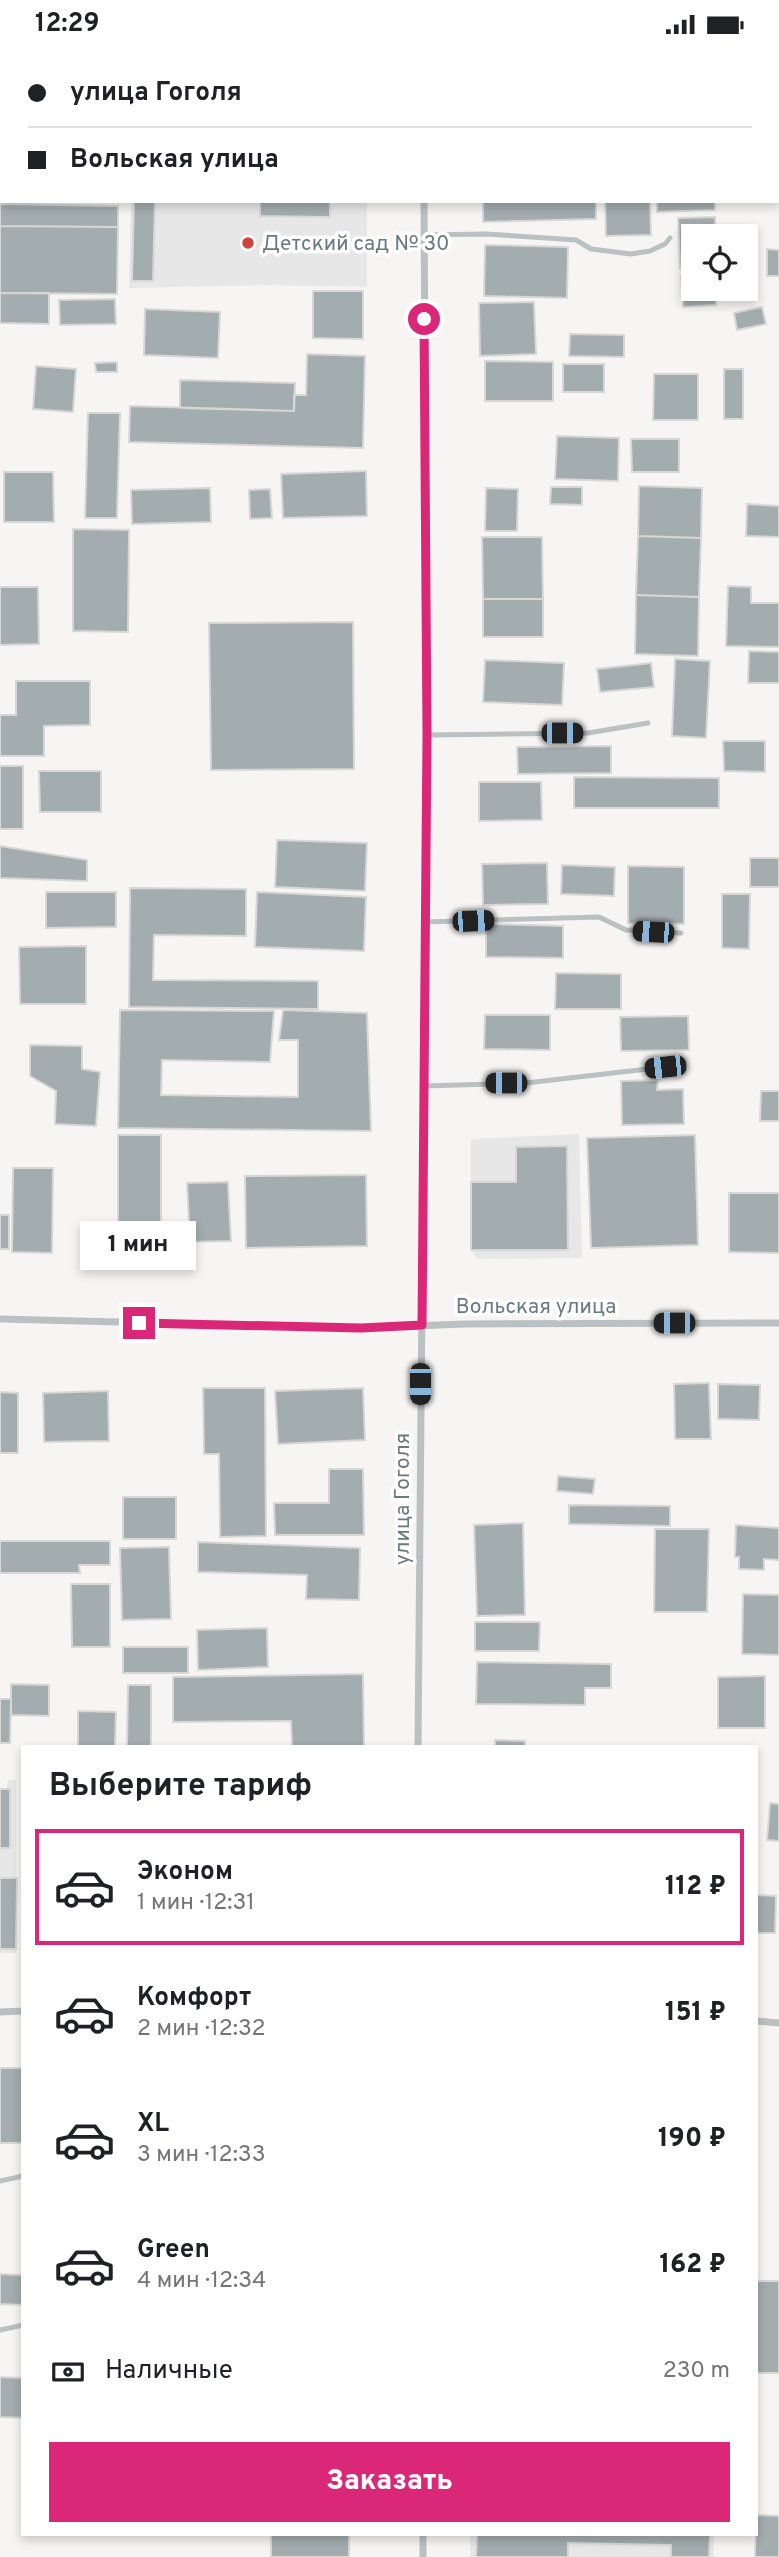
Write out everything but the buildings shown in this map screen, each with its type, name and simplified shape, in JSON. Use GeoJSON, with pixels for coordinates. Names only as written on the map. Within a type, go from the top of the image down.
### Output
{"type":"FeatureCollection","features":[{"type":"Feature","properties":{"kind":"street","name":"улица Гоголя"},"geometry":{"type":"LineString","coordinates":[[418,1745],[427,735],[424,203]]}},
{"type":"Feature","properties":{"kind":"street","name":"Вольская улица"},"geometry":{"type":"LineString","coordinates":[[0,1319],[361,1328],[422,1325],[779,1323]]}},
{"type":"Feature","properties":{"kind":"street"},"geometry":{"type":"LineString","coordinates":[[0,2012],[21,2011]]}},
{"type":"Feature","properties":{"kind":"street"},"geometry":{"type":"LineString","coordinates":[[758,2021],[779,2023]]}},
{"type":"Feature","properties":{"kind":"street"},"geometry":{"type":"LineString","coordinates":[[423,2536],[423,2557]]}},
{"type":"Feature","properties":{"kind":"lane"},"geometry":{"type":"LineString","coordinates":[[424,236],[486,234],[576,240],[591,249],[631,254],[650,251],[665,244],[670,238]]}},
{"type":"Feature","properties":{"kind":"lane"},"geometry":{"type":"LineString","coordinates":[[427,735],[588,733],[648,723]]}},
{"type":"Feature","properties":{"kind":"lane"},"geometry":{"type":"LineString","coordinates":[[425,922],[599,917],[626,930],[681,933]]}},
{"type":"Feature","properties":{"kind":"lane"},"geometry":{"type":"LineString","coordinates":[[424,1086],[526,1083],[676,1068]]}},
{"type":"Feature","properties":{"kind":"lane"},"geometry":{"type":"LineString","coordinates":[[0,2181],[21,2176]]}},
{"type":"Feature","properties":{"kind":"lane"},"geometry":{"type":"LineString","coordinates":[[0,2330],[21,2325]]}},
{"type":"Feature","properties":{"kind":"shaded area","name":"Детский сад № 30"},"geometry":{"type":"Polygon","coordinates":[[[131,203],[367,203],[367,287],[269,285],[129,288],[131,203]]]}},
{"type":"Feature","properties":{"kind":"shaded area"},"geometry":{"type":"Polygon","coordinates":[[[579,1134],[582,1258],[477,1259],[471,1250],[471,1139],[579,1134]]]}},
{"type":"Feature","properties":{"kind":"shaded area"},"geometry":{"type":"Polygon","coordinates":[[[8,1780],[16,1780],[16,1953],[0,1953],[0,1789],[7,1788],[8,1780]]]}},
{"type":"Feature","properties":{"kind":"shaded area"},"geometry":{"type":"Polygon","coordinates":[[[470,2536],[714,2536],[714,2557],[470,2557],[470,2536]]]}},
{"type":"Feature","properties":{"kind":"place","name":"Детский сад № 30"},"geometry":{"type":"Point","coordinates":[248,243]}},
{"type":"Feature","properties":{"kind":"route"},"geometry":{"type":"LineString","coordinates":[[139,1323],[361,1328],[422,1325],[427,735],[424,319]]}}]}
